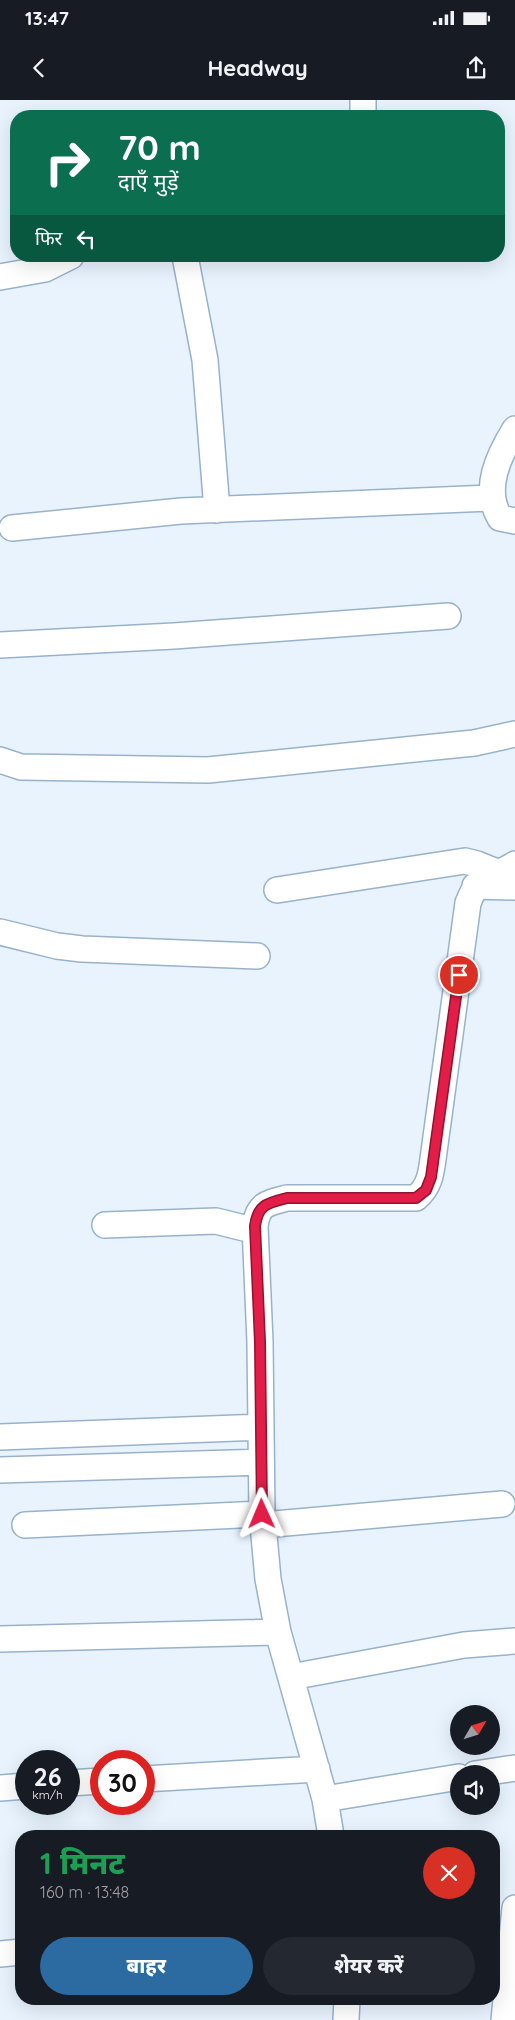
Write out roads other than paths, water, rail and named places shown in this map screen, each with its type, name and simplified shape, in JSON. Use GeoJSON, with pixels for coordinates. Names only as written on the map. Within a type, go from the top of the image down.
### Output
{"type":"FeatureCollection","features":[{"type":"Feature","properties":{"kind":"street"},"geometry":{"type":"LineString","coordinates":[[0,276],[45,269],[59,262]]}},
{"type":"Feature","properties":{"kind":"street"},"geometry":{"type":"LineString","coordinates":[[186,262],[204,360],[217,510]]}},
{"type":"Feature","properties":{"kind":"street"},"geometry":{"type":"LineString","coordinates":[[515,429],[503,449],[492,481],[494,508],[500,518],[515,521]]}},
{"type":"Feature","properties":{"kind":"street"},"geometry":{"type":"LineString","coordinates":[[12,528],[171,512],[490,498],[492,494]]}},
{"type":"Feature","properties":{"kind":"street"},"geometry":{"type":"LineString","coordinates":[[0,645],[174,636],[448,616]]}},
{"type":"Feature","properties":{"kind":"street"},"geometry":{"type":"LineString","coordinates":[[0,760],[21,767],[208,770],[474,743],[515,734]]}},
{"type":"Feature","properties":{"kind":"street"},"geometry":{"type":"LineString","coordinates":[[277,890],[465,861],[509,874]]}},
{"type":"Feature","properties":{"kind":"street"},"geometry":{"type":"LineString","coordinates":[[330,1830],[317,1769],[278,1632],[268,1579],[261,1462],[256,1214],[267,1203],[287,1198],[416,1198],[426,1190],[431,1177],[468,903],[475,886],[484,876],[509,874]]}},
{"type":"Feature","properties":{"kind":"street"},"geometry":{"type":"LineString","coordinates":[[0,932],[58,946],[82,949],[257,956]]}},
{"type":"Feature","properties":{"kind":"street"},"geometry":{"type":"LineString","coordinates":[[105,1225],[216,1222],[244,1228],[255,1226]]}},
{"type":"Feature","properties":{"kind":"street"},"geometry":{"type":"LineString","coordinates":[[0,1437],[261,1427]]}},
{"type":"Feature","properties":{"kind":"street"},"geometry":{"type":"LineString","coordinates":[[0,1470],[261,1462]]}},
{"type":"Feature","properties":{"kind":"street"},"geometry":{"type":"LineString","coordinates":[[24,1525],[263,1519],[502,1504]]}},
{"type":"Feature","properties":{"kind":"street"},"geometry":{"type":"LineString","coordinates":[[0,1640],[278,1632]]}},
{"type":"Feature","properties":{"kind":"street"},"geometry":{"type":"LineString","coordinates":[[291,1677],[464,1645],[515,1641]]}},
{"type":"Feature","properties":{"kind":"street"},"geometry":{"type":"LineString","coordinates":[[500,1770],[515,1768]]}},
{"type":"Feature","properties":{"kind":"street"},"geometry":{"type":"LineString","coordinates":[[155,1778],[317,1769]]}},
{"type":"Feature","properties":{"kind":"street"},"geometry":{"type":"LineString","coordinates":[[325,1800],[450,1779]]}},
{"type":"Feature","properties":{"kind":"street"},"geometry":{"type":"LineString","coordinates":[[0,1788],[15,1787]]}},
{"type":"Feature","properties":{"kind":"street"},"geometry":{"type":"LineString","coordinates":[[500,1908],[515,1907],[504,2020]]}},
{"type":"Feature","properties":{"kind":"street"},"geometry":{"type":"LineString","coordinates":[[0,1954],[15,1953]]}},
{"type":"Feature","properties":{"kind":"street"},"geometry":{"type":"LineString","coordinates":[[346,2020],[347,2005]]}}]}
